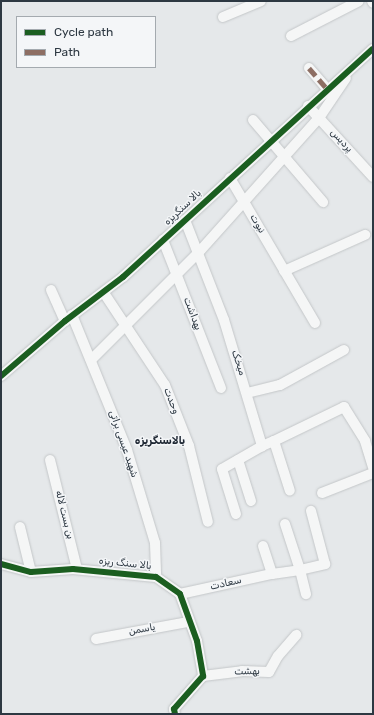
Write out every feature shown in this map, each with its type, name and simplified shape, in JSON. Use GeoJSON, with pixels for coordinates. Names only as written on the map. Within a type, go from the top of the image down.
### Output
{"type":"FeatureCollection","features":[{"type":"Feature","properties":{"kind":"street"},"geometry":{"type":"LineString","coordinates":[[223,18],[260,1]]}},
{"type":"Feature","properties":{"kind":"street"},"geometry":{"type":"LineString","coordinates":[[291,36],[359,1]]}},
{"type":"Feature","properties":{"kind":"street","name":"بالا سنگریزه"},"geometry":{"type":"LineString","coordinates":[[1,376],[69,318],[104,293],[185,220],[270,140],[373,49]]}},
{"type":"Feature","properties":{"kind":"street"},"geometry":{"type":"LineString","coordinates":[[92,359],[199,252],[283,156],[319,118],[353,67]]}},
{"type":"Feature","properties":{"kind":"street"},"geometry":{"type":"LineString","coordinates":[[309,68],[327,89]]}},
{"type":"Feature","properties":{"kind":"street","name":"پردیس"},"geometry":{"type":"LineString","coordinates":[[308,106],[373,177]]}},
{"type":"Feature","properties":{"kind":"street"},"geometry":{"type":"LineString","coordinates":[[253,120],[323,202]]}},
{"type":"Feature","properties":{"kind":"street","name":"نبوت"},"geometry":{"type":"LineString","coordinates":[[230,178],[314,323]]}},
{"type":"Feature","properties":{"kind":"street","name":"میخک"},"geometry":{"type":"LineString","coordinates":[[185,220],[199,252],[247,393],[262,446]]}},
{"type":"Feature","properties":{"kind":"street"},"geometry":{"type":"LineString","coordinates":[[284,271],[365,235]]}},
{"type":"Feature","properties":{"kind":"street","name":"بهداشت"},"geometry":{"type":"LineString","coordinates":[[163,240],[222,388]]}},
{"type":"Feature","properties":{"kind":"street","name":"شهید عیسی براتی"},"geometry":{"type":"LineString","coordinates":[[51,290],[92,359],[127,450],[155,543],[156,577]]}},
{"type":"Feature","properties":{"kind":"street","name":"وحدت"},"geometry":{"type":"LineString","coordinates":[[104,293],[165,385],[189,446],[208,522]]}},
{"type":"Feature","properties":{"kind":"street"},"geometry":{"type":"LineString","coordinates":[[247,393],[280,384],[344,350]]}},
{"type":"Feature","properties":{"kind":"street"},"geometry":{"type":"LineString","coordinates":[[236,514],[222,469],[262,446],[344,406],[365,441],[373,468]]}},
{"type":"Feature","properties":{"kind":"street"},"geometry":{"type":"LineString","coordinates":[[274,441],[290,491]]}},
{"type":"Feature","properties":{"kind":"street","name":"بن بست لاله"},"geometry":{"type":"LineString","coordinates":[[50,460],[78,569]]}},
{"type":"Feature","properties":{"kind":"street"},"geometry":{"type":"LineString","coordinates":[[238,460],[251,501]]}},
{"type":"Feature","properties":{"kind":"street"},"geometry":{"type":"LineString","coordinates":[[322,492],[373,473]]}},
{"type":"Feature","properties":{"kind":"street","name":"سعادت"},"geometry":{"type":"LineString","coordinates":[[180,594],[325,564],[311,511]]}},
{"type":"Feature","properties":{"kind":"street"},"geometry":{"type":"LineString","coordinates":[[285,524],[306,594]]}},
{"type":"Feature","properties":{"kind":"street"},"geometry":{"type":"LineString","coordinates":[[20,527],[31,572]]}},
{"type":"Feature","properties":{"kind":"street"},"geometry":{"type":"LineString","coordinates":[[263,546],[272,574]]}},
{"type":"Feature","properties":{"kind":"street","name":"بالا سنگ ریزه"},"geometry":{"type":"LineString","coordinates":[[1,564],[31,572],[78,569],[156,577],[180,594]]}},
{"type":"Feature","properties":{"kind":"street"},"geometry":{"type":"LineString","coordinates":[[175,714],[174,709],[203,676],[196,641],[188,622],[180,594]]}},
{"type":"Feature","properties":{"kind":"street","name":"یاسمن"},"geometry":{"type":"LineString","coordinates":[[96,639],[188,622]]}},
{"type":"Feature","properties":{"kind":"street","name":"بهشت"},"geometry":{"type":"LineString","coordinates":[[203,676],[242,671],[269,672],[278,656],[296,635]]}},
{"type":"Feature","properties":{"kind":"marked path"},"geometry":{"type":"LineString","coordinates":[[309,68],[327,89]]}},
{"type":"Feature","properties":{"kind":"cycle path"},"geometry":{"type":"LineString","coordinates":[[1,376],[65,321],[123,277],[373,49]]}},
{"type":"Feature","properties":{"kind":"cycle path"},"geometry":{"type":"LineString","coordinates":[[1,564],[31,572],[73,569],[156,577],[180,594],[197,641],[203,676],[174,709],[175,714]]}},
{"type":"Feature","properties":{"kind":"district","name":"بالاسنگریزه"},"geometry":{"type":"Point","coordinates":[160,441]}}]}
